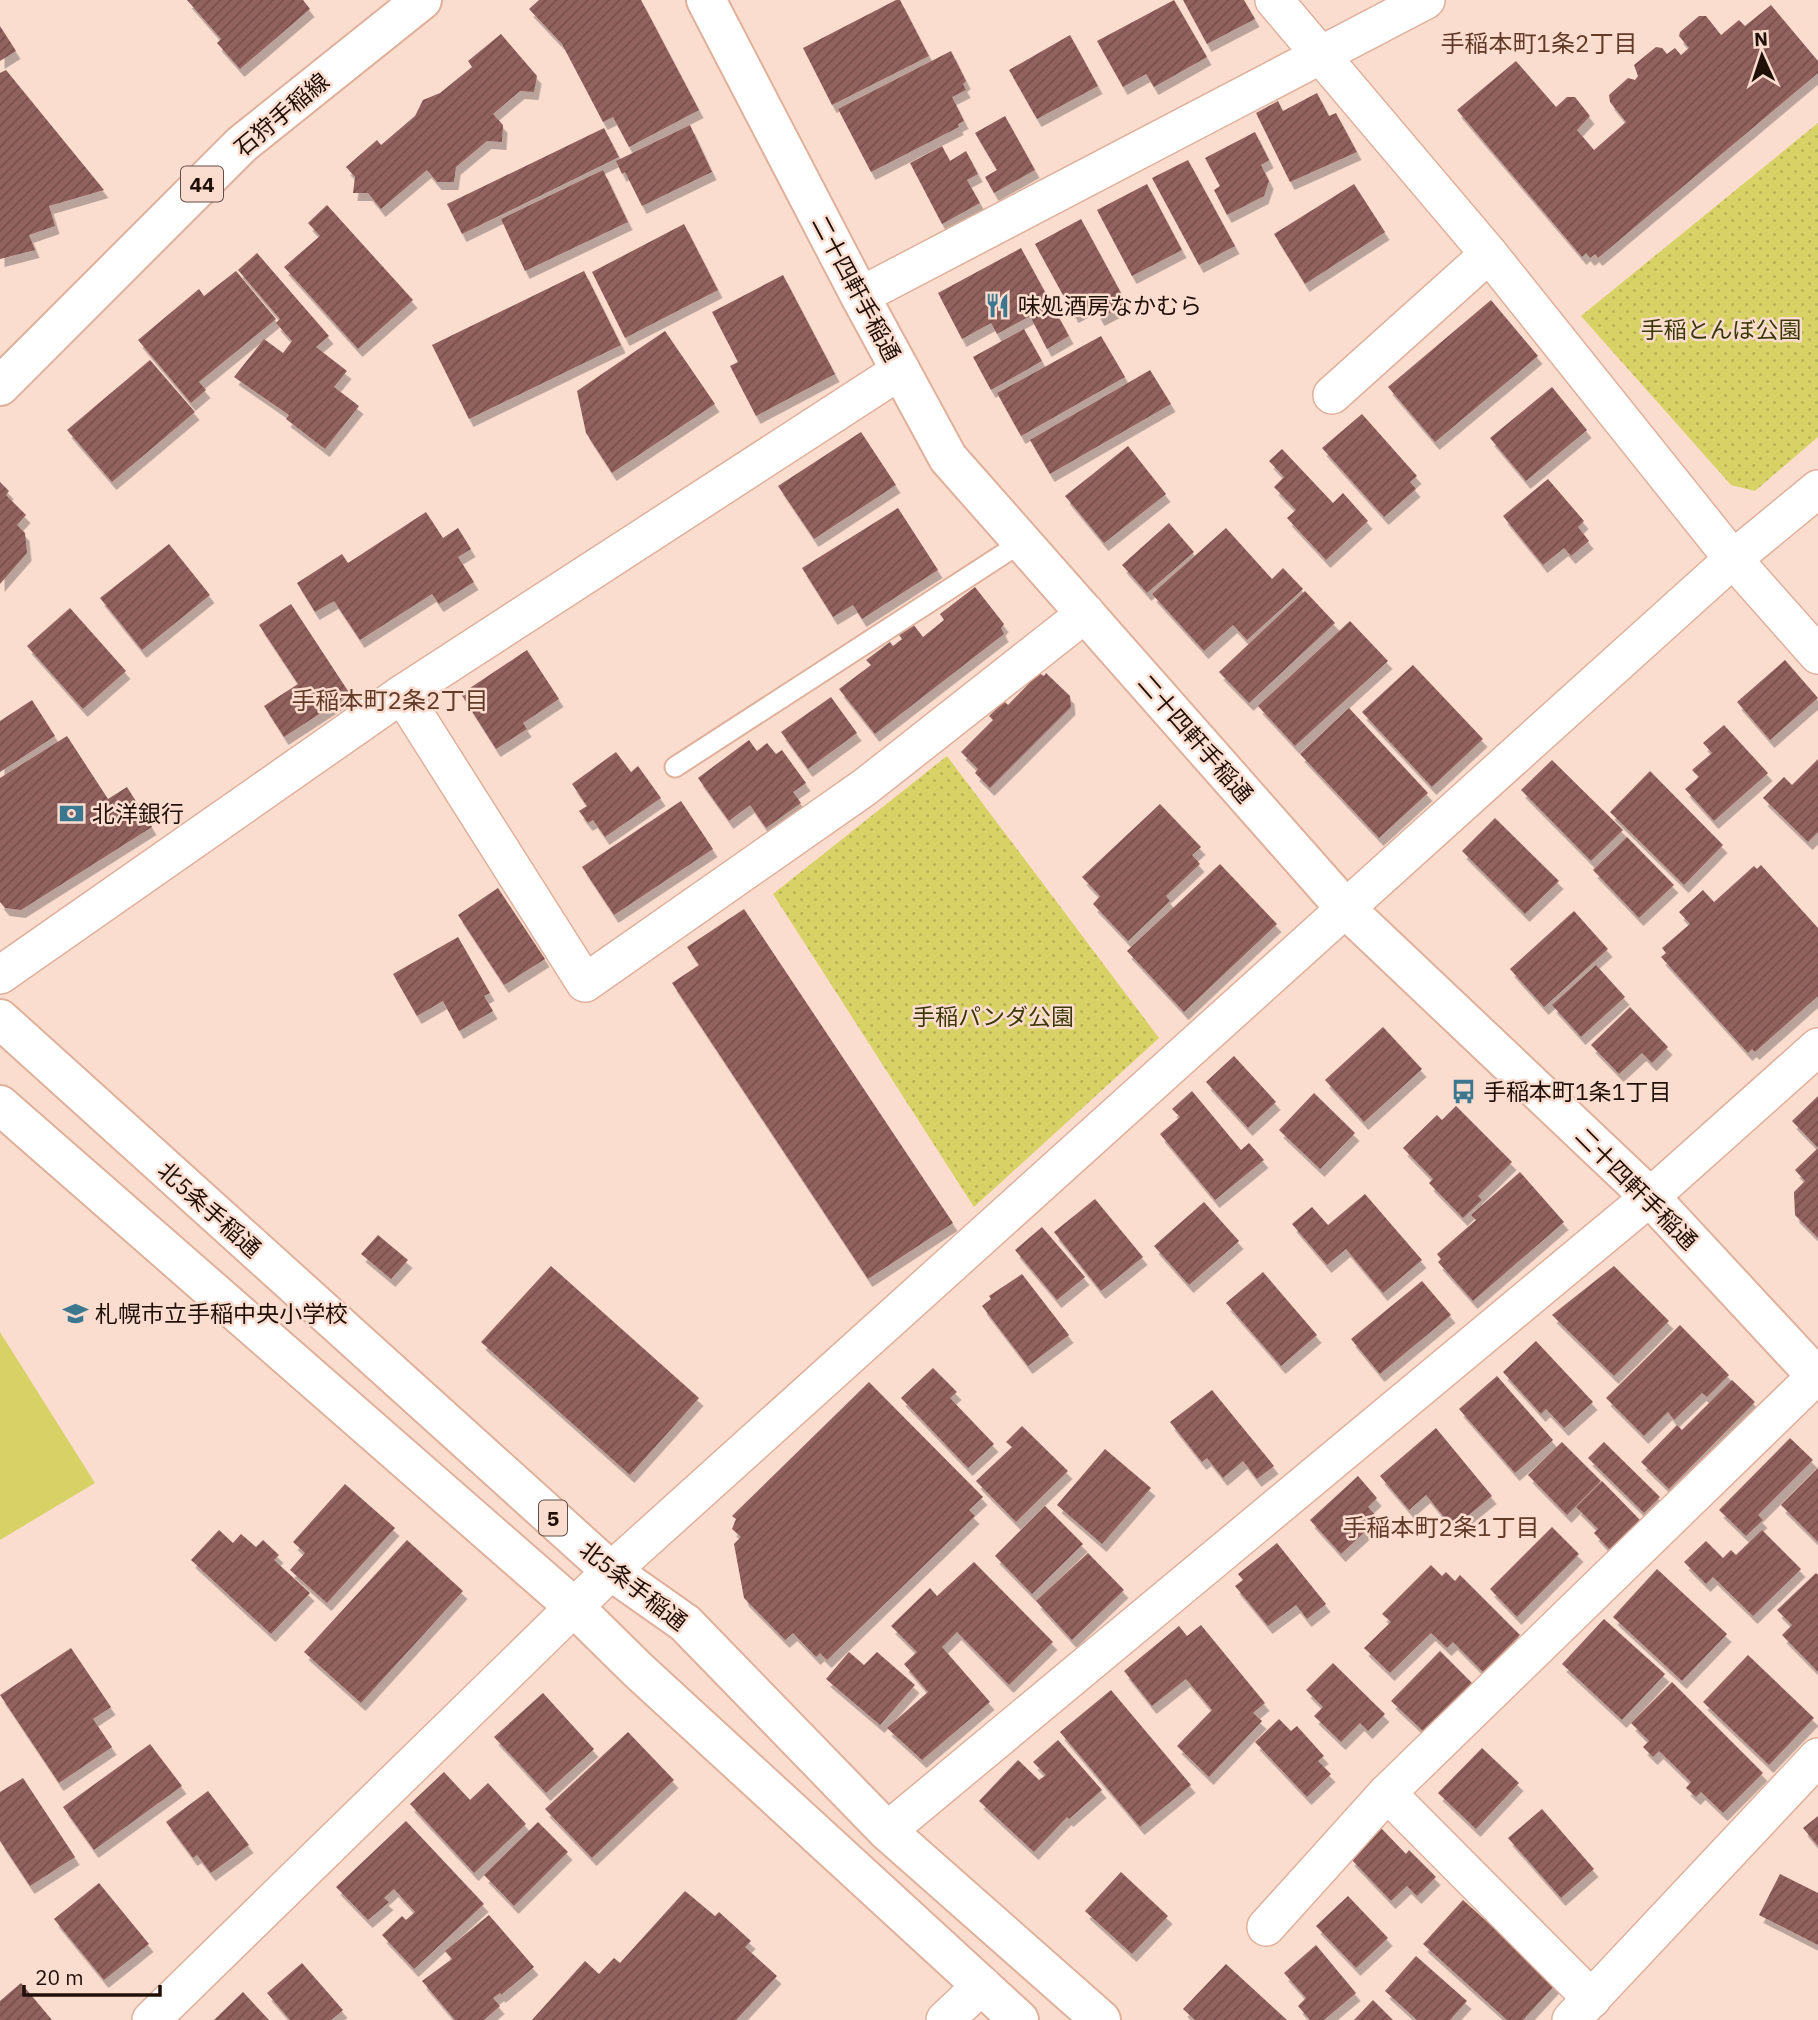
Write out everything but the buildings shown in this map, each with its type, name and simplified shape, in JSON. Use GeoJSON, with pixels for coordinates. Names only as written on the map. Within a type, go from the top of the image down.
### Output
{"type":"FeatureCollection","features":[{"type":"Feature","properties":{"kind":"main road","name":"石狩手稲線"},"geometry":{"type":"LineString","coordinates":[[2,378],[242,144],[422,0]]}},
{"type":"Feature","properties":{"kind":"main road","name":"二十四軒手稲通"},"geometry":{"type":"LineString","coordinates":[[706,0],[860,296],[948,458],[1346,909],[1650,1197],[1817,1377]]}},
{"type":"Feature","properties":{"kind":"main road","name":"北5条手稲通"},"geometry":{"type":"LineString","coordinates":[[0,1019],[611,1571],[685,1623],[887,1831],[1101,2020]]}},
{"type":"Feature","properties":{"kind":"main road","name":"5"},"geometry":{"type":"LineString","coordinates":[[0,1105],[574,1607],[638,1670],[1019,2020]]}},
{"type":"Feature","properties":{"kind":"street"},"geometry":{"type":"LineString","coordinates":[[1274,0],[1489,254],[1733,559],[1818,656]]}},
{"type":"Feature","properties":{"kind":"street"},"geometry":{"type":"LineString","coordinates":[[860,296],[1426,0]]}},
{"type":"Feature","properties":{"kind":"street"},"geometry":{"type":"LineString","coordinates":[[1332,395],[1489,254]]}},
{"type":"Feature","properties":{"kind":"street"},"geometry":{"type":"LineString","coordinates":[[0,975],[402,694],[901,370]]}},
{"type":"Feature","properties":{"kind":"street"},"geometry":{"type":"LineString","coordinates":[[151,2020],[611,1571],[1733,559],[1818,489]]}},
{"type":"Feature","properties":{"kind":"street"},"geometry":{"type":"LineString","coordinates":[[402,694],[585,983],[865,787],[1086,613]]}},
{"type":"Feature","properties":{"kind":"street"},"geometry":{"type":"LineString","coordinates":[[887,1831],[1650,1197],[1818,1047]]}},
{"type":"Feature","properties":{"kind":"street"},"geometry":{"type":"LineString","coordinates":[[1266,1927],[1387,1793],[1817,1377]]}},
{"type":"Feature","properties":{"kind":"street"},"geometry":{"type":"LineString","coordinates":[[1387,1793],[1581,2009],[1818,1756]]}},
{"type":"Feature","properties":{"kind":"street"},"geometry":{"type":"LineString","coordinates":[[945,2020],[982,1985]]}},
{"type":"Feature","properties":{"kind":"lane"},"geometry":{"type":"LineString","coordinates":[[675,767],[1023,542]]}},
{"type":"Feature","properties":{"kind":"green space","name":"手稲とんぼ公園"},"geometry":{"type":"Polygon","coordinates":[[[1818,123],[1818,437],[1755,491],[1731,485],[1581,316],[1818,123]]]}},
{"type":"Feature","properties":{"kind":"green space","name":"手稲パンダ公園"},"geometry":{"type":"Polygon","coordinates":[[[947,756],[1159,1038],[974,1207],[773,894],[947,756]]]}},
{"type":"Feature","properties":{"kind":"green space"},"geometry":{"type":"Polygon","coordinates":[[[0,1332],[95,1483],[0,1540],[0,1332]]]}},
{"type":"Feature","properties":{"kind":"place","name":"味処酒房なかむら"},"geometry":{"type":"Point","coordinates":[998,305]}},
{"type":"Feature","properties":{"kind":"place","name":"北洋銀行"},"geometry":{"type":"Point","coordinates":[72,813]}},
{"type":"Feature","properties":{"kind":"place","name":"手稲本町1条1丁目"},"geometry":{"type":"Point","coordinates":[1463,1091]}},
{"type":"Feature","properties":{"kind":"place","name":"札幌市立手稲中央小学校"},"geometry":{"type":"Point","coordinates":[75,1313]}},
{"type":"Feature","properties":{"kind":"district","name":"手稲本町1条2丁目"},"geometry":{"type":"Point","coordinates":[1539,43]}},
{"type":"Feature","properties":{"kind":"district","name":"手稲本町2条2丁目"},"geometry":{"type":"Point","coordinates":[390,700]}},
{"type":"Feature","properties":{"kind":"district","name":"手稲本町2条1丁目"},"geometry":{"type":"Point","coordinates":[1441,1527]}}]}
